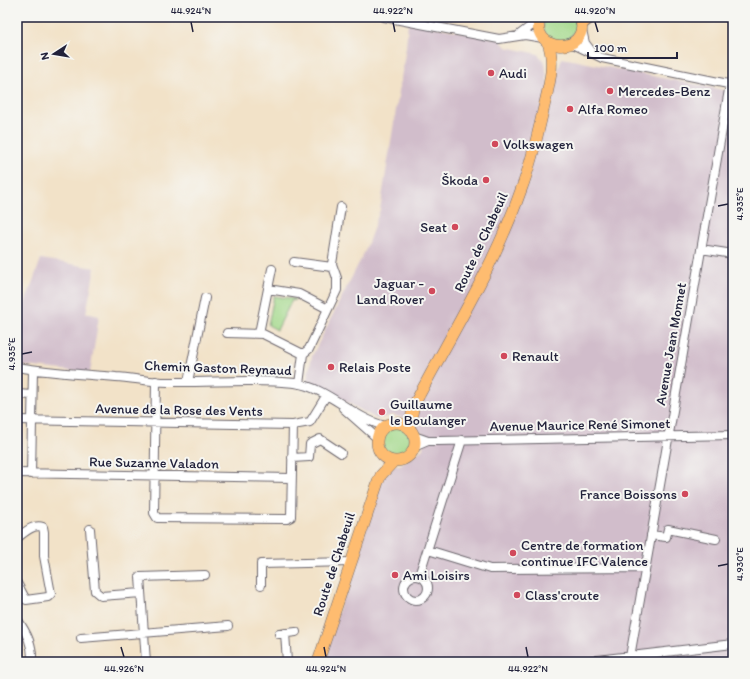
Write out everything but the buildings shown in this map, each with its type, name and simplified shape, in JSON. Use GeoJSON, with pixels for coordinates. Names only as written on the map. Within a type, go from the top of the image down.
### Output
{"type":"FeatureCollection","features":[{"type":"Feature","properties":{"kind":"main road"},"geometry":{"type":"LineString","coordinates":[[539,19],[540,33],[546,40],[554,45],[567,45]]}},
{"type":"Feature","properties":{"kind":"main road"},"geometry":{"type":"LineString","coordinates":[[549,82],[558,58],[567,45],[579,37],[584,22]]}},
{"type":"Feature","properties":{"kind":"main road"},"geometry":{"type":"LineString","coordinates":[[546,40],[552,61],[549,82]]}},
{"type":"Feature","properties":{"kind":"main road","name":"Route de Chabeuil"},"geometry":{"type":"LineString","coordinates":[[398,423],[414,405],[469,304],[506,228],[526,175],[549,82]]}},
{"type":"Feature","properties":{"kind":"main road","name":"Route de Chabeuil"},"geometry":{"type":"LineString","coordinates":[[412,437],[414,405]]}},
{"type":"Feature","properties":{"kind":"main road"},"geometry":{"type":"LineString","coordinates":[[398,423],[412,437],[407,458],[394,461],[389,460],[381,454],[378,450],[376,438],[384,426],[398,423]]}},
{"type":"Feature","properties":{"kind":"main road","name":"Route de Chabeuil"},"geometry":{"type":"LineString","coordinates":[[318,662],[381,475],[381,454]]}},
{"type":"Feature","properties":{"kind":"main road","name":"Route de Chabeuil"},"geometry":{"type":"LineString","coordinates":[[381,475],[394,461]]}},
{"type":"Feature","properties":{"kind":"street"},"geometry":{"type":"LineString","coordinates":[[384,17],[499,39],[532,35],[546,40]]}},
{"type":"Feature","properties":{"kind":"street"},"geometry":{"type":"LineString","coordinates":[[515,37],[539,19]]}},
{"type":"Feature","properties":{"kind":"street"},"geometry":{"type":"LineString","coordinates":[[584,22],[585,43],[596,57]]}},
{"type":"Feature","properties":{"kind":"street"},"geometry":{"type":"LineString","coordinates":[[567,45],[581,48],[596,57],[732,85]]}},
{"type":"Feature","properties":{"kind":"street","name":"Avenue Jean Monnet"},"geometry":{"type":"LineString","coordinates":[[630,657],[701,249],[732,85]]}},
{"type":"Feature","properties":{"kind":"street"},"geometry":{"type":"LineString","coordinates":[[299,384],[303,354],[309,349],[337,290],[337,278],[332,267],[341,207]]}},
{"type":"Feature","properties":{"kind":"street"},"geometry":{"type":"LineString","coordinates":[[701,249],[733,254]]}},
{"type":"Feature","properties":{"kind":"street"},"geometry":{"type":"LineString","coordinates":[[294,262],[332,267]]}},
{"type":"Feature","properties":{"kind":"street"},"geometry":{"type":"LineString","coordinates":[[259,333],[272,269]]}},
{"type":"Feature","properties":{"kind":"street"},"geometry":{"type":"LineString","coordinates":[[268,289],[300,294],[328,309]]}},
{"type":"Feature","properties":{"kind":"street"},"geometry":{"type":"LineString","coordinates":[[188,382],[205,298]]}},
{"type":"Feature","properties":{"kind":"street"},"geometry":{"type":"LineString","coordinates":[[227,333],[259,333],[303,354]]}},
{"type":"Feature","properties":{"kind":"street","name":"Chemin Gaston Reynaud"},"geometry":{"type":"LineString","coordinates":[[17,367],[33,370],[156,381],[247,381],[299,384],[326,396],[374,423],[384,426]]}},
{"type":"Feature","properties":{"kind":"street"},"geometry":{"type":"LineString","coordinates":[[31,474],[33,370]]}},
{"type":"Feature","properties":{"kind":"street"},"geometry":{"type":"LineString","coordinates":[[156,381],[154,514],[157,518],[287,519],[292,517],[293,425]]}},
{"type":"Feature","properties":{"kind":"street"},"geometry":{"type":"LineString","coordinates":[[17,394],[32,395]]}},
{"type":"Feature","properties":{"kind":"street","name":"Avenue de la Rose des Vents"},"geometry":{"type":"LineString","coordinates":[[17,420],[293,425],[310,422],[326,396]]}},
{"type":"Feature","properties":{"kind":"street","name":"Chemin Gaston Reynaud"},"geometry":{"type":"LineString","coordinates":[[342,406],[346,412],[366,427],[376,438]]}},
{"type":"Feature","properties":{"kind":"street","name":"Avenue Maurice René Simonet"},"geometry":{"type":"LineString","coordinates":[[412,437],[428,441],[733,435]]}},
{"type":"Feature","properties":{"kind":"street"},"geometry":{"type":"LineString","coordinates":[[292,458],[309,461],[310,444],[320,439],[341,453]]}},
{"type":"Feature","properties":{"kind":"street"},"geometry":{"type":"LineString","coordinates":[[419,576],[462,440]]}},
{"type":"Feature","properties":{"kind":"street","name":"Rue Suzanne Valadon"},"geometry":{"type":"LineString","coordinates":[[17,473],[292,478]]}},
{"type":"Feature","properties":{"kind":"street"},"geometry":{"type":"LineString","coordinates":[[17,538],[31,528],[38,526],[43,527],[44,556],[51,594],[48,597],[21,601],[17,583]]}},
{"type":"Feature","properties":{"kind":"street"},"geometry":{"type":"LineString","coordinates":[[90,529],[95,591],[101,596],[141,593]]}},
{"type":"Feature","properties":{"kind":"street"},"geometry":{"type":"LineString","coordinates":[[651,535],[666,537],[668,529],[716,538]]}},
{"type":"Feature","properties":{"kind":"street"},"geometry":{"type":"LineString","coordinates":[[428,550],[490,569],[645,568]]}},
{"type":"Feature","properties":{"kind":"street"},"geometry":{"type":"LineString","coordinates":[[261,585],[261,564],[351,562]]}},
{"type":"Feature","properties":{"kind":"street"},"geometry":{"type":"LineString","coordinates":[[146,662],[140,577],[205,575]]}},
{"type":"Feature","properties":{"kind":"street"},"geometry":{"type":"LineString","coordinates":[[17,619],[27,634],[30,643],[32,662]]}},
{"type":"Feature","properties":{"kind":"street"},"geometry":{"type":"LineString","coordinates":[[81,638],[228,626]]}},
{"type":"Feature","properties":{"kind":"street"},"geometry":{"type":"LineString","coordinates":[[287,662],[282,634],[296,632]]}},
{"type":"Feature","properties":{"kind":"street"},"geometry":{"type":"LineString","coordinates":[[17,635],[27,634]]}},
{"type":"Feature","properties":{"kind":"street"},"geometry":{"type":"LineString","coordinates":[[580,662],[733,644]]}},
{"type":"Feature","properties":{"kind":"shaded area"},"geometry":{"type":"Polygon","coordinates":[[[408,22],[499,39],[506,47],[538,54],[545,63],[548,87],[552,88],[562,58],[733,92],[733,662],[322,662],[381,481],[392,467],[402,464],[423,449],[424,434],[416,429],[413,421],[393,415],[377,419],[307,380],[312,356],[365,251],[380,210],[406,47],[408,22]]]}},
{"type":"Feature","properties":{"kind":"shaded area"},"geometry":{"type":"Polygon","coordinates":[[[41,259],[95,268],[86,313],[99,316],[90,373],[17,365],[17,325],[41,259]]]}},
{"type":"Feature","properties":{"kind":"green space"},"geometry":{"type":"Polygon","coordinates":[[[544,17],[576,17],[574,33],[569,38],[564,40],[558,41],[552,39],[544,30],[544,17]]]}},
{"type":"Feature","properties":{"kind":"green space"},"geometry":{"type":"Polygon","coordinates":[[[274,296],[295,299],[294,301],[292,300],[277,330],[268,325],[274,296]]]}},
{"type":"Feature","properties":{"kind":"green space"},"geometry":{"type":"Polygon","coordinates":[[[395,426],[406,431],[411,442],[406,453],[395,458],[384,453],[379,442],[384,431],[395,426]]]}},
{"type":"Feature","properties":{"kind":"place","name":"Audi"},"geometry":{"type":"Point","coordinates":[491,73]}},
{"type":"Feature","properties":{"kind":"place","name":"Mercedes-Benz"},"geometry":{"type":"Point","coordinates":[610,91]}},
{"type":"Feature","properties":{"kind":"place","name":"Alfa Romeo"},"geometry":{"type":"Point","coordinates":[570,109]}},
{"type":"Feature","properties":{"kind":"place","name":"Volkswagen"},"geometry":{"type":"Point","coordinates":[495,144]}},
{"type":"Feature","properties":{"kind":"place","name":"Škoda"},"geometry":{"type":"Point","coordinates":[486,180]}},
{"type":"Feature","properties":{"kind":"place","name":"Seat"},"geometry":{"type":"Point","coordinates":[455,227]}},
{"type":"Feature","properties":{"kind":"place","name":"Jaguar - Land Rover"},"geometry":{"type":"Point","coordinates":[432,291]}},
{"type":"Feature","properties":{"kind":"place","name":"Renault"},"geometry":{"type":"Point","coordinates":[504,356]}},
{"type":"Feature","properties":{"kind":"place","name":"Relais Poste"},"geometry":{"type":"Point","coordinates":[331,367]}},
{"type":"Feature","properties":{"kind":"place","name":"Guillaume le Boulanger"},"geometry":{"type":"Point","coordinates":[382,412]}},
{"type":"Feature","properties":{"kind":"place","name":"France Boissons"},"geometry":{"type":"Point","coordinates":[685,494]}},
{"type":"Feature","properties":{"kind":"place","name":"Centre de formation continue IFC Valence"},"geometry":{"type":"Point","coordinates":[513,553]}},
{"type":"Feature","properties":{"kind":"place","name":"Ami Loisirs"},"geometry":{"type":"Point","coordinates":[395,575]}},
{"type":"Feature","properties":{"kind":"place","name":"Class'croute"},"geometry":{"type":"Point","coordinates":[517,595]}}]}
